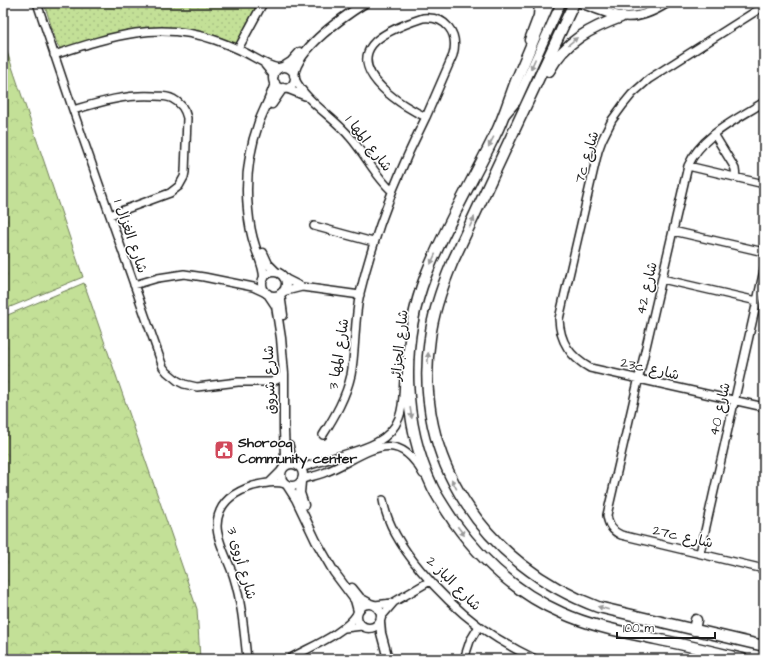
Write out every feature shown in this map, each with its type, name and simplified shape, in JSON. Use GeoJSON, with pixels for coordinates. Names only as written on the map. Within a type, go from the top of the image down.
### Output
{"type":"FeatureCollection","features":[{"type":"Feature","properties":{"kind":"main road","name":"شارع الجزائر"},"geometry":{"type":"LineString","coordinates":[[549,3],[528,52],[503,118],[446,231],[426,276],[414,315],[408,364],[410,407],[421,455],[433,488],[459,528],[489,563],[522,591],[575,619],[603,628],[659,639],[743,659]]}},
{"type":"Feature","properties":{"kind":"main road"},"geometry":{"type":"LineString","coordinates":[[574,3],[452,263],[443,287],[435,312],[428,351],[428,390],[434,430],[442,457],[457,490],[485,530],[514,560],[536,576],[572,597],[598,607],[764,646]]}},
{"type":"Feature","properties":{"kind":"main road"},"geometry":{"type":"LineString","coordinates":[[526,106],[538,91],[555,60],[564,49],[593,28],[621,17]]}},
{"type":"Feature","properties":{"kind":"main road"},"geometry":{"type":"LineString","coordinates":[[694,630],[696,620]]}},
{"type":"Feature","properties":{"kind":"street","name":"شارع الغزال 1"},"geometry":{"type":"LineString","coordinates":[[37,3],[160,361],[167,372],[178,381],[197,387],[238,382],[272,382]]}},
{"type":"Feature","properties":{"kind":"street"},"geometry":{"type":"LineString","coordinates":[[238,49],[262,3]]}},
{"type":"Feature","properties":{"kind":"street"},"geometry":{"type":"LineString","coordinates":[[267,293],[263,288],[262,266],[250,227],[248,208],[250,154],[255,135],[274,79],[281,68],[294,59],[323,28],[355,3]]}},
{"type":"Feature","properties":{"kind":"street"},"geometry":{"type":"LineString","coordinates":[[360,295],[302,287],[284,278],[270,267],[266,260],[258,235],[253,208],[252,178],[256,152],[263,127],[275,99],[284,88],[292,85],[296,67],[300,59],[319,38],[340,20],[365,3]]}},
{"type":"Feature","properties":{"kind":"street"},"geometry":{"type":"LineString","coordinates":[[528,52],[528,41],[538,16],[539,3]]}},
{"type":"Feature","properties":{"kind":"street"},"geometry":{"type":"LineString","coordinates":[[503,118],[516,102],[561,3]]}},
{"type":"Feature","properties":{"kind":"street"},"geometry":{"type":"LineString","coordinates":[[580,3],[611,15],[621,17],[646,14],[667,3]]}},
{"type":"Feature","properties":{"kind":"street"},"geometry":{"type":"LineString","coordinates":[[603,3],[618,8],[627,8],[640,7],[650,3]]}},
{"type":"Feature","properties":{"kind":"street","name":"7c شارع"},"geometry":{"type":"LineString","coordinates":[[559,319],[598,151],[612,120],[632,94],[649,79],[764,6]]}},
{"type":"Feature","properties":{"kind":"street","name":"شارع المها 3"},"geometry":{"type":"LineString","coordinates":[[323,435],[341,405],[348,385],[360,295],[373,242],[392,191],[426,117],[453,55],[455,44],[452,33],[446,24],[429,18],[412,22],[380,38],[372,45],[367,60],[370,70],[383,89],[403,104],[426,117]]}},
{"type":"Feature","properties":{"kind":"street"},"geometry":{"type":"LineString","coordinates":[[54,55],[116,36],[156,31],[180,32],[203,37],[238,49],[265,64],[292,70],[294,77]]}},
{"type":"Feature","properties":{"kind":"street"},"geometry":{"type":"LineString","coordinates":[[265,64],[278,86],[284,88]]}},
{"type":"Feature","properties":{"kind":"street","name":"شارع المها 1"},"geometry":{"type":"LineString","coordinates":[[294,77],[306,96],[344,130],[357,144],[382,181],[392,191]]}},
{"type":"Feature","properties":{"kind":"street","name":"شارع المها 1"},"geometry":{"type":"LineString","coordinates":[[284,88],[306,96]]}},
{"type":"Feature","properties":{"kind":"street"},"geometry":{"type":"LineString","coordinates":[[73,110],[127,96],[146,96],[169,97],[179,102],[186,112],[185,172],[179,186],[170,193],[110,215]]}},
{"type":"Feature","properties":{"kind":"street","name":"شارع 42"},"geometry":{"type":"LineString","coordinates":[[607,515],[688,166],[696,151],[702,144],[714,134],[764,102]]}},
{"type":"Feature","properties":{"kind":"street"},"geometry":{"type":"LineString","coordinates":[[714,134],[734,166],[736,177]]}},
{"type":"Feature","properties":{"kind":"street"},"geometry":{"type":"LineString","coordinates":[[688,166],[764,184]]}},
{"type":"Feature","properties":{"kind":"street"},"geometry":{"type":"LineString","coordinates":[[314,226],[373,242]]}},
{"type":"Feature","properties":{"kind":"street"},"geometry":{"type":"LineString","coordinates":[[673,231],[764,252]]}},
{"type":"Feature","properties":{"kind":"street"},"geometry":{"type":"LineString","coordinates":[[249,286],[263,279],[269,273],[276,272]]}},
{"type":"Feature","properties":{"kind":"street","name":"شارع 40"},"geometry":{"type":"LineString","coordinates":[[700,553],[764,272]]}},
{"type":"Feature","properties":{"kind":"street"},"geometry":{"type":"LineString","coordinates":[[134,285],[158,278],[184,274],[249,286],[274,296],[302,287]]}},
{"type":"Feature","properties":{"kind":"street"},"geometry":{"type":"LineString","coordinates":[[281,293],[286,285],[284,278]]}},
{"type":"Feature","properties":{"kind":"street"},"geometry":{"type":"LineString","coordinates":[[662,279],[757,301]]}},
{"type":"Feature","properties":{"kind":"street","name":"شارع شروق"},"geometry":{"type":"LineString","coordinates":[[267,293],[274,302],[277,311],[284,374],[283,468]]}},
{"type":"Feature","properties":{"kind":"street","name":"شارع شروق"},"geometry":{"type":"LineString","coordinates":[[281,293],[288,367],[289,446],[291,457],[298,466]]}},
{"type":"Feature","properties":{"kind":"street","name":"23c شارع"},"geometry":{"type":"LineString","coordinates":[[559,319],[559,328],[566,346],[578,360],[590,368],[764,407]]}},
{"type":"Feature","properties":{"kind":"street"},"geometry":{"type":"LineString","coordinates":[[383,659],[376,637],[358,620],[355,600],[334,572],[319,547],[296,498],[281,476],[283,468],[291,464],[298,466],[323,461],[374,445],[381,441],[392,430],[399,417],[404,378],[408,364]]}},
{"type":"Feature","properties":{"kind":"street"},"geometry":{"type":"LineString","coordinates":[[272,382],[284,374]]}},
{"type":"Feature","properties":{"kind":"street"},"geometry":{"type":"LineString","coordinates":[[272,382],[278,385],[284,392]]}},
{"type":"Feature","properties":{"kind":"street"},"geometry":{"type":"LineString","coordinates":[[287,485],[296,485],[302,480],[326,472],[376,448],[384,446],[400,449],[413,458],[433,488]]}},
{"type":"Feature","properties":{"kind":"street"},"geometry":{"type":"LineString","coordinates":[[323,461],[322,469],[326,472]]}},
{"type":"Feature","properties":{"kind":"street"},"geometry":{"type":"LineString","coordinates":[[298,466],[303,473],[300,489],[302,500],[327,551],[360,598],[380,609],[380,630],[388,659]]}},
{"type":"Feature","properties":{"kind":"street","name":"شارع أروى 3"},"geometry":{"type":"LineString","coordinates":[[270,482],[283,468]]}},
{"type":"Feature","properties":{"kind":"street","name":"شارع أروى 3"},"geometry":{"type":"LineString","coordinates":[[247,659],[240,602],[232,571],[218,536],[218,521],[223,506],[232,496],[243,490],[270,482],[287,485]]}},
{"type":"Feature","properties":{"kind":"street","name":"شارع الباز 2"},"geometry":{"type":"LineString","coordinates":[[383,500],[385,513],[393,530],[413,560],[430,581],[479,626],[511,647],[535,659]]}},
{"type":"Feature","properties":{"kind":"street","name":"27c شارع"},"geometry":{"type":"LineString","coordinates":[[607,515],[612,530],[621,535],[764,569]]}},
{"type":"Feature","properties":{"kind":"street"},"geometry":{"type":"LineString","coordinates":[[343,629],[375,626],[394,602],[430,581]]}},
{"type":"Feature","properties":{"kind":"street"},"geometry":{"type":"LineString","coordinates":[[289,659],[343,629],[358,612],[362,605],[394,602]]}},
{"type":"Feature","properties":{"kind":"street"},"geometry":{"type":"LineString","coordinates":[[464,659],[470,641],[479,626]]}},
{"type":"Feature","properties":{"kind":"green space"},"geometry":{"type":"Polygon","coordinates":[[[44,3],[263,3],[238,44],[206,33],[160,29],[66,50],[60,48],[57,44],[44,3]]]}},
{"type":"Feature","properties":{"kind":"green space"},"geometry":{"type":"Polygon","coordinates":[[[3,40],[83,277],[3,310],[3,40]]]}},
{"type":"Feature","properties":{"kind":"green space"},"geometry":{"type":"Polygon","coordinates":[[[84,283],[197,609],[200,659],[3,659],[3,317],[84,283]]]}},
{"type":"Feature","properties":{"kind":"place","name":"Shorooq Community center"},"geometry":{"type":"Point","coordinates":[224,450]}}]}
